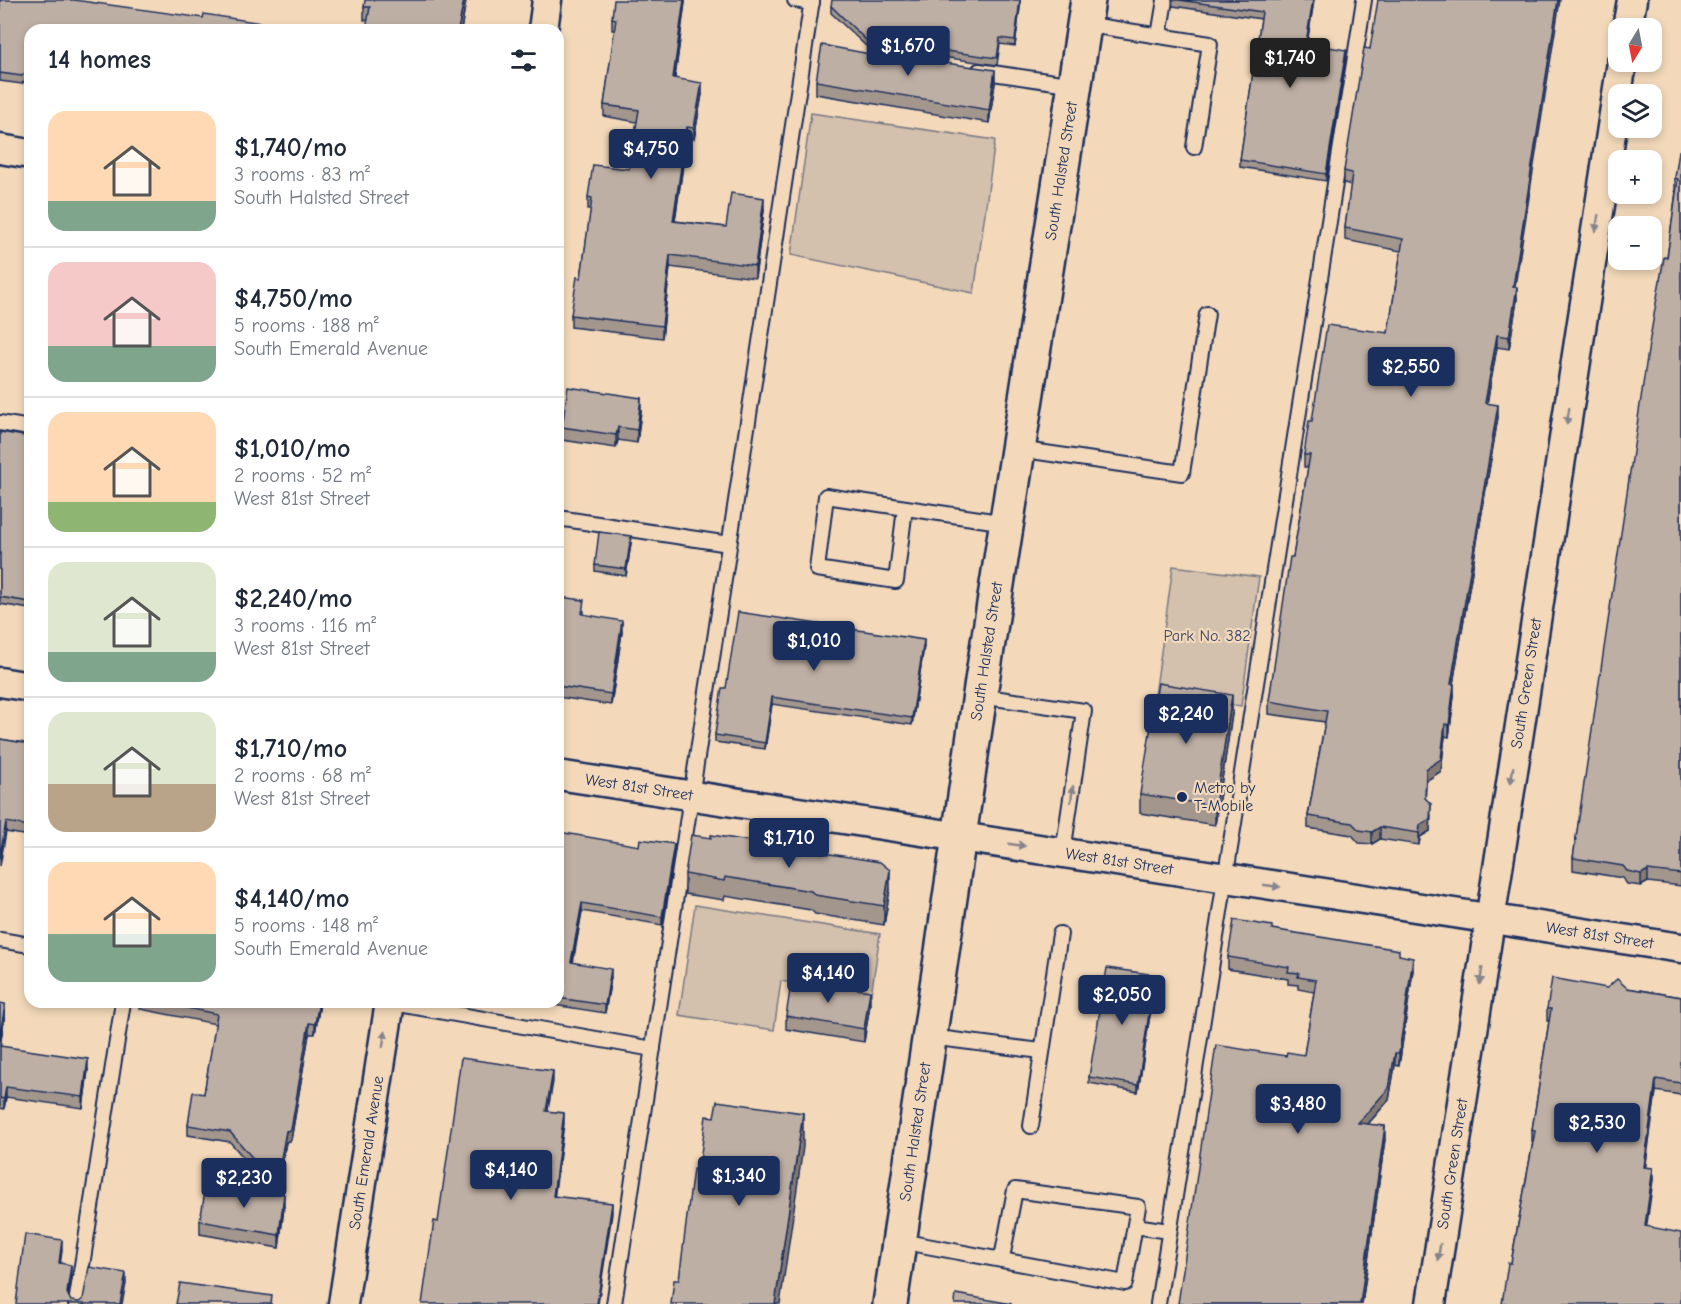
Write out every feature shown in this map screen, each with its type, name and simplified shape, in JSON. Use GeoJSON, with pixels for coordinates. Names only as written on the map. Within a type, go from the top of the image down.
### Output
{"type":"FeatureCollection","features":[{"type":"Feature","properties":{"kind":"main road","name":"South Halsted Street"},"geometry":{"type":"LineString","coordinates":[[890,1304],[1006,523],[1086,12]]}},
{"type":"Feature","properties":{"kind":"street"},"geometry":{"type":"LineString","coordinates":[[544,24],[548,0]]}},
{"type":"Feature","properties":{"kind":"street"},"geometry":{"type":"LineString","coordinates":[[1629,18],[1632,0]]}},
{"type":"Feature","properties":{"kind":"street","name":"South Green Street"},"geometry":{"type":"LineString","coordinates":[[1431,1304],[1620,72]]}},
{"type":"Feature","properties":{"kind":"street"},"geometry":{"type":"LineString","coordinates":[[0,149],[24,153]]}},
{"type":"Feature","properties":{"kind":"street"},"geometry":{"type":"LineString","coordinates":[[0,682],[24,686]]}},
{"type":"Feature","properties":{"kind":"street","name":"West 81st Street"},"geometry":{"type":"LineString","coordinates":[[564,775],[1681,948]]}},
{"type":"Feature","properties":{"kind":"street","name":"South Emerald Avenue"},"geometry":{"type":"LineString","coordinates":[[343,1304],[388,1008]]}},
{"type":"Feature","properties":{"kind":"lane"},"geometry":{"type":"LineString","coordinates":[[614,1304],[812,1],[795,0]]}},
{"type":"Feature","properties":{"kind":"lane"},"geometry":{"type":"LineString","coordinates":[[1159,36],[1165,0]]}},
{"type":"Feature","properties":{"kind":"lane"},"geometry":{"type":"LineString","coordinates":[[1158,1304],[1364,0]]}},
{"type":"Feature","properties":{"kind":"lane"},"geometry":{"type":"LineString","coordinates":[[1086,12],[1159,36],[1210,44],[1194,147]]}},
{"type":"Feature","properties":{"kind":"lane"},"geometry":{"type":"LineString","coordinates":[[963,69],[1075,85]]}},
{"type":"Feature","properties":{"kind":"lane"},"geometry":{"type":"LineString","coordinates":[[1018,449],[1182,473],[1207,314]]}},
{"type":"Feature","properties":{"kind":"lane"},"geometry":{"type":"LineString","coordinates":[[0,423],[24,427]]}},
{"type":"Feature","properties":{"kind":"lane"},"geometry":{"type":"LineString","coordinates":[[905,508],[896,581],[817,569],[826,496],[1006,523]]}},
{"type":"Feature","properties":{"kind":"lane"},"geometry":{"type":"LineString","coordinates":[[564,519],[729,544]]}},
{"type":"Feature","properties":{"kind":"lane"},"geometry":{"type":"LineString","coordinates":[[980,696],[1084,711],[1063,852]]}},
{"type":"Feature","properties":{"kind":"lane"},"geometry":{"type":"LineString","coordinates":[[1030,1126],[1060,934]]}},
{"type":"Feature","properties":{"kind":"lane"},"geometry":{"type":"LineString","coordinates":[[0,940],[24,944]]}},
{"type":"Feature","properties":{"kind":"lane"},"geometry":{"type":"LineString","coordinates":[[75,1304],[122,1008]]}},
{"type":"Feature","properties":{"kind":"lane"},"geometry":{"type":"LineString","coordinates":[[423,1008],[653,1049]]}},
{"type":"Feature","properties":{"kind":"lane"},"geometry":{"type":"LineString","coordinates":[[930,1036],[1041,1051]]}},
{"type":"Feature","properties":{"kind":"lane"},"geometry":{"type":"LineString","coordinates":[[900,1241],[1125,1282],[1138,1207],[1015,1190],[1002,1258]]}},
{"type":"Feature","properties":{"kind":"lane"},"geometry":{"type":"LineString","coordinates":[[1134,1226],[1169,1231]]}},
{"type":"Feature","properties":{"kind":"green space"},"geometry":{"type":"Polygon","coordinates":[[[811,113],[995,140],[974,293],[791,255],[811,113]]]}},
{"type":"Feature","properties":{"kind":"green space","name":"Park No. 382"},"geometry":{"type":"Polygon","coordinates":[[[1173,566],[1259,577],[1241,706],[1155,695],[1173,566]]]}},
{"type":"Feature","properties":{"kind":"green space"},"geometry":{"type":"Polygon","coordinates":[[[695,905],[880,934],[871,995],[781,981],[774,1030],[679,1015],[695,905]]]}},
{"type":"Feature","properties":{"kind":"building"},"geometry":{"type":"Polygon","coordinates":[[[0,0],[74,0],[203,18],[204,14],[267,24],[24,24],[24,74],[22,76],[0,73],[0,0]]]}},
{"type":"Feature","properties":{"kind":"building"},"geometry":{"type":"Polygon","coordinates":[[[365,0],[464,0],[459,24],[367,24],[370,7],[364,7],[365,0]]]}},
{"type":"Feature","properties":{"kind":"building"},"geometry":{"type":"Polygon","coordinates":[[[614,0],[684,0],[673,78],[702,83],[694,128],[687,127],[673,221],[726,227],[731,193],[764,198],[755,266],[670,255],[662,326],[571,315],[577,277],[581,278],[592,198],[588,197],[593,165],[629,169],[639,110],[604,105],[616,19],[612,18],[614,0]]]}},
{"type":"Feature","properties":{"kind":"building"},"geometry":{"type":"Polygon","coordinates":[[[832,0],[1020,0],[1015,40],[1000,38],[997,58],[866,40],[831,6],[832,0]]]}},
{"type":"Feature","properties":{"kind":"building"},"geometry":{"type":"Polygon","coordinates":[[[1179,0],[1313,0],[1306,43],[1346,50],[1326,174],[1240,160],[1262,12],[1179,0]]]}},
{"type":"Feature","properties":{"kind":"building"},"geometry":{"type":"Polygon","coordinates":[[[1378,0],[1558,0],[1513,287],[1517,287],[1509,337],[1497,335],[1485,403],[1498,405],[1451,684],[1454,684],[1449,725],[1445,724],[1441,759],[1426,769],[1425,798],[1431,804],[1430,819],[1420,825],[1419,833],[1380,827],[1372,832],[1359,830],[1352,823],[1308,816],[1327,711],[1269,701],[1290,557],[1293,557],[1310,455],[1304,455],[1309,421],[1312,421],[1327,325],[1388,333],[1403,239],[1345,228],[1352,173],[1344,171],[1364,48],[1370,49],[1378,0]]]}},
{"type":"Feature","properties":{"kind":"building"},"geometry":{"type":"Polygon","coordinates":[[[822,45],[891,58],[888,55],[995,70],[989,110],[816,81],[822,45]]]}},
{"type":"Feature","properties":{"kind":"building"},"geometry":{"type":"Polygon","coordinates":[[[1679,151],[1681,152],[1681,874],[1648,870],[1641,874],[1627,871],[1623,866],[1573,858],[1649,344],[1664,257],[1667,258],[1678,179],[1675,178],[1679,151]]]}},
{"type":"Feature","properties":{"kind":"building"},"geometry":{"type":"Polygon","coordinates":[[[568,387],[641,398],[637,430],[618,427],[616,435],[564,427],[568,387]]]}},
{"type":"Feature","properties":{"kind":"building"},"geometry":{"type":"Polygon","coordinates":[[[0,432],[24,436],[24,601],[0,597],[0,432]]]}},
{"type":"Feature","properties":{"kind":"building"},"geometry":{"type":"Polygon","coordinates":[[[599,532],[631,536],[626,569],[595,565],[599,532]]]}},
{"type":"Feature","properties":{"kind":"building"},"geometry":{"type":"Polygon","coordinates":[[[564,598],[584,600],[582,614],[622,621],[611,694],[564,687],[564,598]]]}},
{"type":"Feature","properties":{"kind":"building"},"geometry":{"type":"Polygon","coordinates":[[[738,612],[924,640],[912,718],[772,697],[765,743],[715,735],[722,688],[726,688],[738,612]]]}},
{"type":"Feature","properties":{"kind":"building"},"geometry":{"type":"Polygon","coordinates":[[[1158,683],[1232,695],[1215,806],[1140,794],[1158,683]]]}},
{"type":"Feature","properties":{"kind":"building"},"geometry":{"type":"Polygon","coordinates":[[[0,739],[24,743],[24,825],[6,822],[0,856],[0,739]]]}},
{"type":"Feature","properties":{"kind":"building"},"geometry":{"type":"Polygon","coordinates":[[[564,833],[639,846],[640,839],[674,844],[662,917],[582,903],[571,962],[611,969],[605,1005],[564,999],[564,833]]]}},
{"type":"Feature","properties":{"kind":"building"},"geometry":{"type":"Polygon","coordinates":[[[691,835],[711,838],[711,835],[880,862],[890,870],[884,906],[725,877],[724,881],[685,874],[691,835]]]}},
{"type":"Feature","properties":{"kind":"building"},"geometry":{"type":"Polygon","coordinates":[[[1234,920],[1272,926],[1272,929],[1399,950],[1399,955],[1413,958],[1399,1053],[1395,1053],[1389,1088],[1358,1123],[1385,1126],[1360,1304],[1178,1304],[1216,1045],[1286,1056],[1287,1052],[1304,1055],[1316,980],[1298,977],[1299,973],[1288,972],[1289,967],[1228,957],[1234,920]]]}},
{"type":"Feature","properties":{"kind":"building"},"geometry":{"type":"Polygon","coordinates":[[[1107,968],[1155,975],[1138,1085],[1089,1077],[1107,968]]]}},
{"type":"Feature","properties":{"kind":"building"},"geometry":{"type":"Polygon","coordinates":[[[792,978],[870,991],[864,1029],[786,1016],[792,978]]]}},
{"type":"Feature","properties":{"kind":"building"},"geometry":{"type":"Polygon","coordinates":[[[1552,978],[1607,988],[1617,979],[1627,988],[1681,997],[1681,1083],[1656,1079],[1644,1167],[1653,1168],[1645,1226],[1681,1233],[1681,1304],[1502,1304],[1535,1131],[1532,1130],[1551,1009],[1547,1009],[1552,978]]]}},
{"type":"Feature","properties":{"kind":"building"},"geometry":{"type":"Polygon","coordinates":[[[0,1003],[5,1004],[0,1037],[0,1003]]]}},
{"type":"Feature","properties":{"kind":"building"},"geometry":{"type":"Polygon","coordinates":[[[187,1008],[318,1008],[315,1024],[309,1023],[291,1130],[286,1131],[276,1185],[230,1132],[188,1125],[193,1092],[204,1094],[217,1014],[187,1008]]]}},
{"type":"Feature","properties":{"kind":"building"},"geometry":{"type":"Polygon","coordinates":[[[0,1046],[88,1059],[83,1097],[6,1087],[4,1099],[0,1098],[0,1046]]]}},
{"type":"Feature","properties":{"kind":"building"},"geometry":{"type":"Polygon","coordinates":[[[461,1058],[553,1071],[546,1111],[564,1113],[553,1196],[612,1203],[597,1304],[422,1304],[434,1221],[438,1222],[461,1058]]]}},
{"type":"Feature","properties":{"kind":"building"},"geometry":{"type":"Polygon","coordinates":[[[717,1101],[803,1113],[775,1304],[671,1304],[674,1280],[679,1280],[693,1169],[699,1169],[706,1116],[714,1117],[717,1101]]]}},
{"type":"Feature","properties":{"kind":"building"},"geometry":{"type":"Polygon","coordinates":[[[230,1184],[284,1194],[279,1235],[200,1221],[206,1186],[230,1190],[230,1184]]]}},
{"type":"Feature","properties":{"kind":"building"},"geometry":{"type":"Polygon","coordinates":[[[25,1234],[62,1240],[59,1263],[71,1265],[67,1293],[71,1301],[79,1302],[83,1299],[89,1267],[126,1273],[120,1304],[16,1304],[25,1234]]]}},
{"type":"Feature","properties":{"kind":"building"},"geometry":{"type":"Polygon","coordinates":[[[180,1283],[272,1296],[271,1304],[176,1304],[180,1283]]]}},
{"type":"Feature","properties":{"kind":"building"},"geometry":{"type":"Polygon","coordinates":[[[956,1294],[1012,1304],[955,1304],[956,1294]]]}},
{"type":"Feature","properties":{"kind":"place","name":"Metro by T-Mobile"},"geometry":{"type":"Point","coordinates":[1182,797]}}]}
